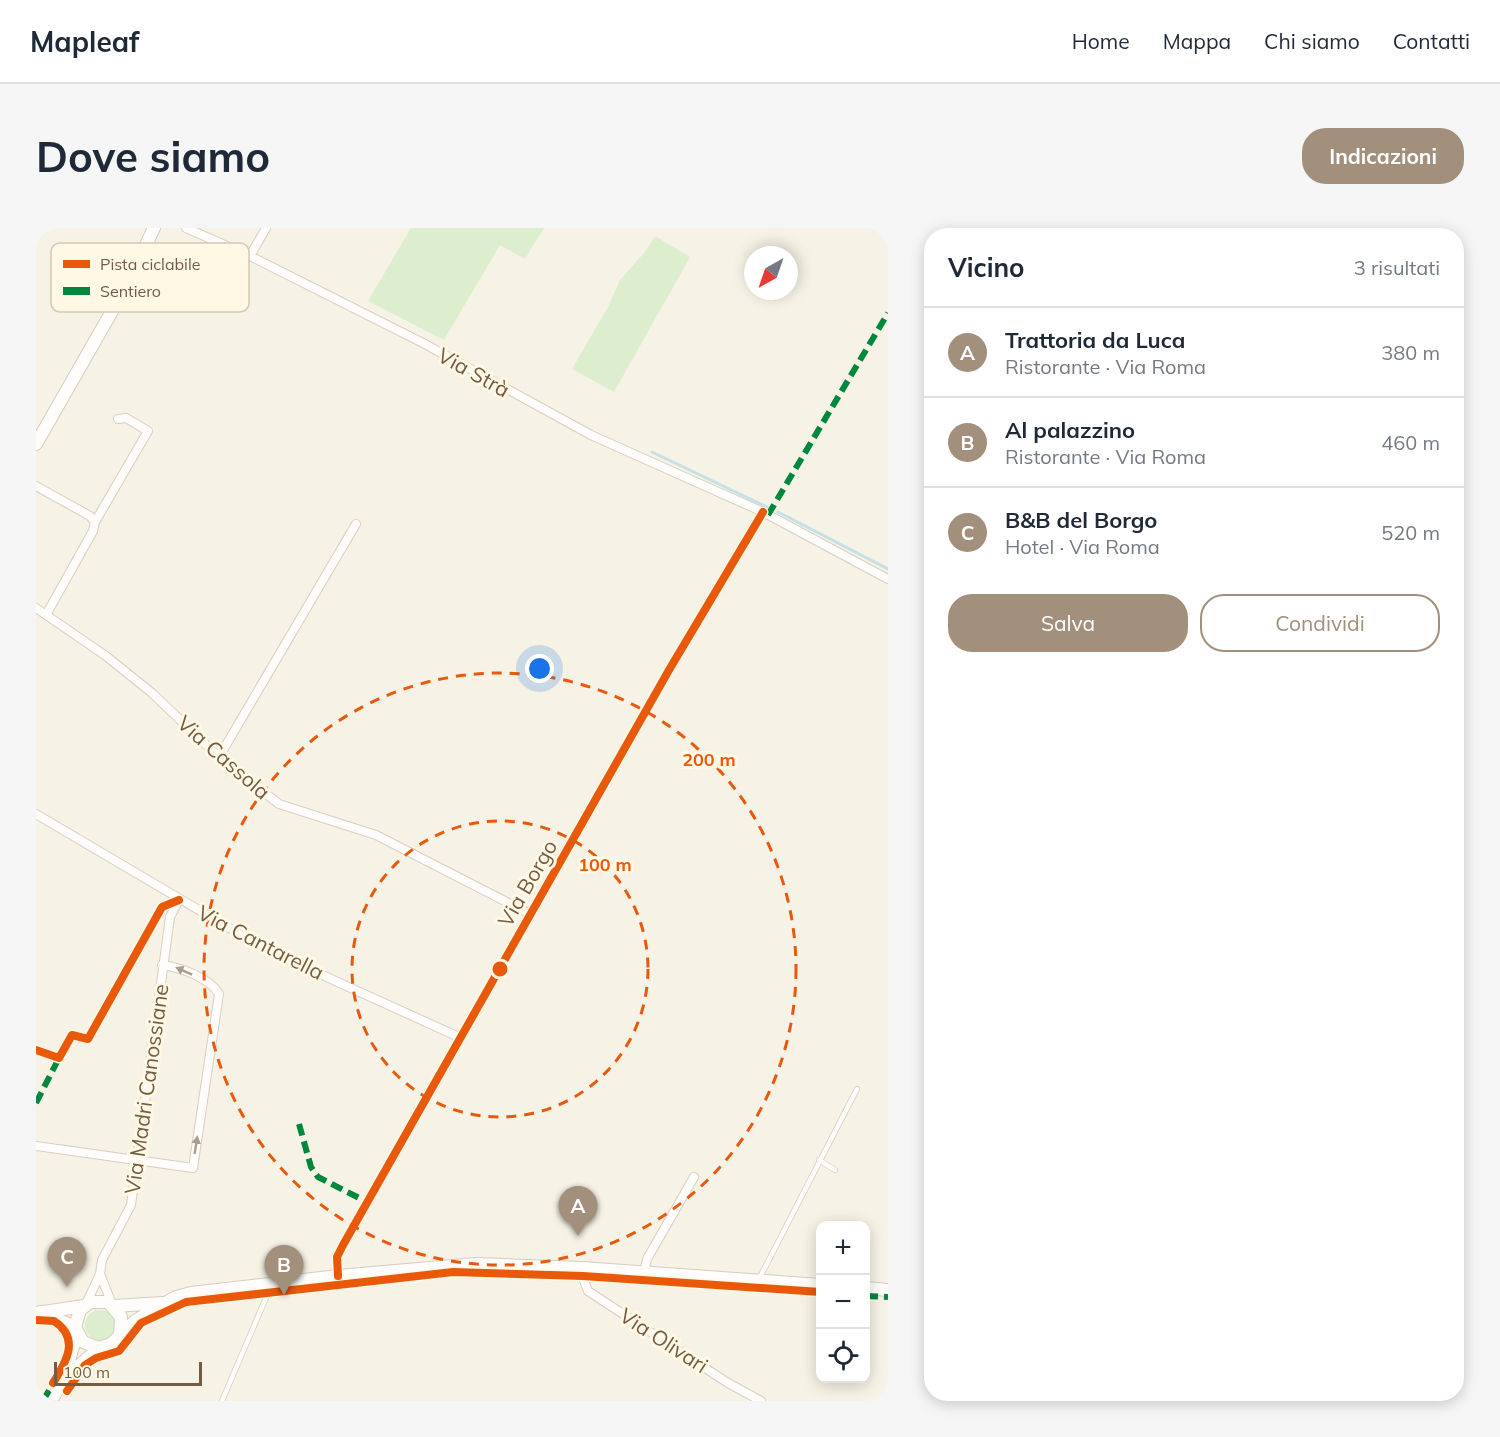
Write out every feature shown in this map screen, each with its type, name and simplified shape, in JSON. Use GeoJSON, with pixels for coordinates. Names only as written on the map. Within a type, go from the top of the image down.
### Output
{"type":"FeatureCollection","features":[{"type":"Feature","properties":{"kind":"main road"},"geometry":{"type":"LineString","coordinates":[[147,243],[154,228]]}},
{"type":"Feature","properties":{"kind":"main road"},"geometry":{"type":"LineString","coordinates":[[36,444],[112,312]]}},
{"type":"Feature","properties":{"kind":"main road"},"geometry":{"type":"LineString","coordinates":[[63,1380],[99,1348],[111,1344],[135,1321],[163,1303],[191,1293],[338,1276],[476,1264],[582,1268],[816,1285]]}},
{"type":"Feature","properties":{"kind":"main road"},"geometry":{"type":"LineString","coordinates":[[870,1288],[888,1290]]}},
{"type":"Feature","properties":{"kind":"main road"},"geometry":{"type":"LineString","coordinates":[[37,1312],[99,1301],[113,1305],[163,1303]]}},
{"type":"Feature","properties":{"kind":"main road"},"geometry":{"type":"LineString","coordinates":[[51,1401],[63,1380],[76,1329],[77,1315],[85,1305]]}},
{"type":"Feature","properties":{"kind":"main road"},"geometry":{"type":"LineString","coordinates":[[113,1305],[123,1323],[120,1336]]}},
{"type":"Feature","properties":{"kind":"main road"},"geometry":{"type":"LineString","coordinates":[[37,1312],[54,1316],[76,1329],[88,1345],[99,1348]]}},
{"type":"Feature","properties":{"kind":"street","name":"Via Strà"},"geometry":{"type":"LineString","coordinates":[[186,228],[220,243]]}},
{"type":"Feature","properties":{"kind":"street"},"geometry":{"type":"LineString","coordinates":[[250,256],[266,228]]}},
{"type":"Feature","properties":{"kind":"street","name":"Via Strà"},"geometry":{"type":"LineString","coordinates":[[250,256],[423,343],[591,435],[763,512],[888,579]]}},
{"type":"Feature","properties":{"kind":"street"},"geometry":{"type":"LineString","coordinates":[[46,615],[93,531],[95,522],[148,431],[126,418],[118,419]]}},
{"type":"Feature","properties":{"kind":"street"},"geometry":{"type":"LineString","coordinates":[[36,486],[90,516],[95,522]]}},
{"type":"Feature","properties":{"kind":"street","name":"Via Borgo"},"geometry":{"type":"LineString","coordinates":[[338,1276],[337,1257],[343,1245],[669,670],[763,512]]}},
{"type":"Feature","properties":{"kind":"street"},"geometry":{"type":"LineString","coordinates":[[219,757],[356,524]]}},
{"type":"Feature","properties":{"kind":"street","name":"Via Cassola"},"geometry":{"type":"LineString","coordinates":[[36,608],[152,693],[219,757],[279,804],[376,835],[530,914]]}},
{"type":"Feature","properties":{"kind":"street","name":"Via Cantarella"},"geometry":{"type":"LineString","coordinates":[[36,815],[265,949],[461,1038]]}},
{"type":"Feature","properties":{"kind":"street","name":"Via Madri Canossiane"},"geometry":{"type":"LineString","coordinates":[[85,1305],[100,1274],[102,1260],[131,1205],[162,966],[170,917],[179,900]]}},
{"type":"Feature","properties":{"kind":"street"},"geometry":{"type":"LineString","coordinates":[[36,1146],[193,1167],[219,994],[215,988],[182,969],[162,966]]}},
{"type":"Feature","properties":{"kind":"street"},"geometry":{"type":"LineString","coordinates":[[644,1272],[648,1259],[694,1177]]}},
{"type":"Feature","properties":{"kind":"street","name":"Via Olivari"},"geometry":{"type":"LineString","coordinates":[[582,1268],[588,1291],[728,1383],[761,1401]]}},
{"type":"Feature","properties":{"kind":"street"},"geometry":{"type":"LineString","coordinates":[[100,1274],[113,1305]]}},
{"type":"Feature","properties":{"kind":"lane"},"geometry":{"type":"LineString","coordinates":[[759,1280],[857,1089]]}},
{"type":"Feature","properties":{"kind":"lane"},"geometry":{"type":"LineString","coordinates":[[819,1160],[835,1170]]}},
{"type":"Feature","properties":{"kind":"lane"},"geometry":{"type":"LineString","coordinates":[[222,1401],[268,1293],[267,1284]]}},
{"type":"Feature","properties":{"kind":"green space"},"geometry":{"type":"Polygon","coordinates":[[[411,228],[544,228],[525,259],[500,245],[444,340],[368,301],[411,228]]]}},
{"type":"Feature","properties":{"kind":"green space"},"geometry":{"type":"Polygon","coordinates":[[[655,236],[690,257],[614,392],[572,369],[608,307],[620,280],[644,253],[655,236]]]}},
{"type":"Feature","properties":{"kind":"green space"},"geometry":{"type":"Polygon","coordinates":[[[100,1310],[111,1314],[115,1325],[111,1336],[100,1340],[89,1336],[85,1325],[89,1314],[100,1310]]]}},
{"type":"Feature","properties":{"kind":"waterway"},"geometry":{"type":"LineString","coordinates":[[652,452],[767,507]]}},
{"type":"Feature","properties":{"kind":"waterway"},"geometry":{"type":"LineString","coordinates":[[778,512],[888,569]]}},
{"type":"Feature","properties":{"kind":"marked path"},"geometry":{"type":"LineString","coordinates":[[768,515],[888,313]]}},
{"type":"Feature","properties":{"kind":"marked path"},"geometry":{"type":"LineString","coordinates":[[36,1103],[59,1058]]}},
{"type":"Feature","properties":{"kind":"marked path"},"geometry":{"type":"LineString","coordinates":[[299,1124],[311,1167],[318,1177],[367,1202]]}},
{"type":"Feature","properties":{"kind":"marked path"},"geometry":{"type":"LineString","coordinates":[[870,1296],[888,1297]]}},
{"type":"Feature","properties":{"kind":"marked path"},"geometry":{"type":"LineString","coordinates":[[43,1401],[55,1380]]}},
{"type":"Feature","properties":{"kind":"cycle path"},"geometry":{"type":"LineString","coordinates":[[338,1276],[337,1257],[343,1245],[669,670],[763,512]]}},
{"type":"Feature","properties":{"kind":"cycle path"},"geometry":{"type":"LineString","coordinates":[[36,1050],[59,1058],[72,1035],[88,1039],[162,907],[179,900]]}},
{"type":"Feature","properties":{"kind":"cycle path"},"geometry":{"type":"LineString","coordinates":[[67,1391],[85,1365],[96,1358],[119,1351],[141,1323],[186,1302],[453,1272],[583,1276],[816,1292]]}},
{"type":"Feature","properties":{"kind":"cycle path"},"geometry":{"type":"LineString","coordinates":[[36,1320],[54,1321],[62,1328],[69,1342],[63,1366],[53,1383]]}},
{"type":"Feature","properties":{"kind":"place","name":"Trattoria da Luca"},"geometry":{"type":"Point","coordinates":[578,1236]}},
{"type":"Feature","properties":{"kind":"place","name":"B&B del Borgo"},"geometry":{"type":"Point","coordinates":[67,1287]}},
{"type":"Feature","properties":{"kind":"place","name":"Al palazzino"},"geometry":{"type":"Point","coordinates":[284,1295]}}]}
